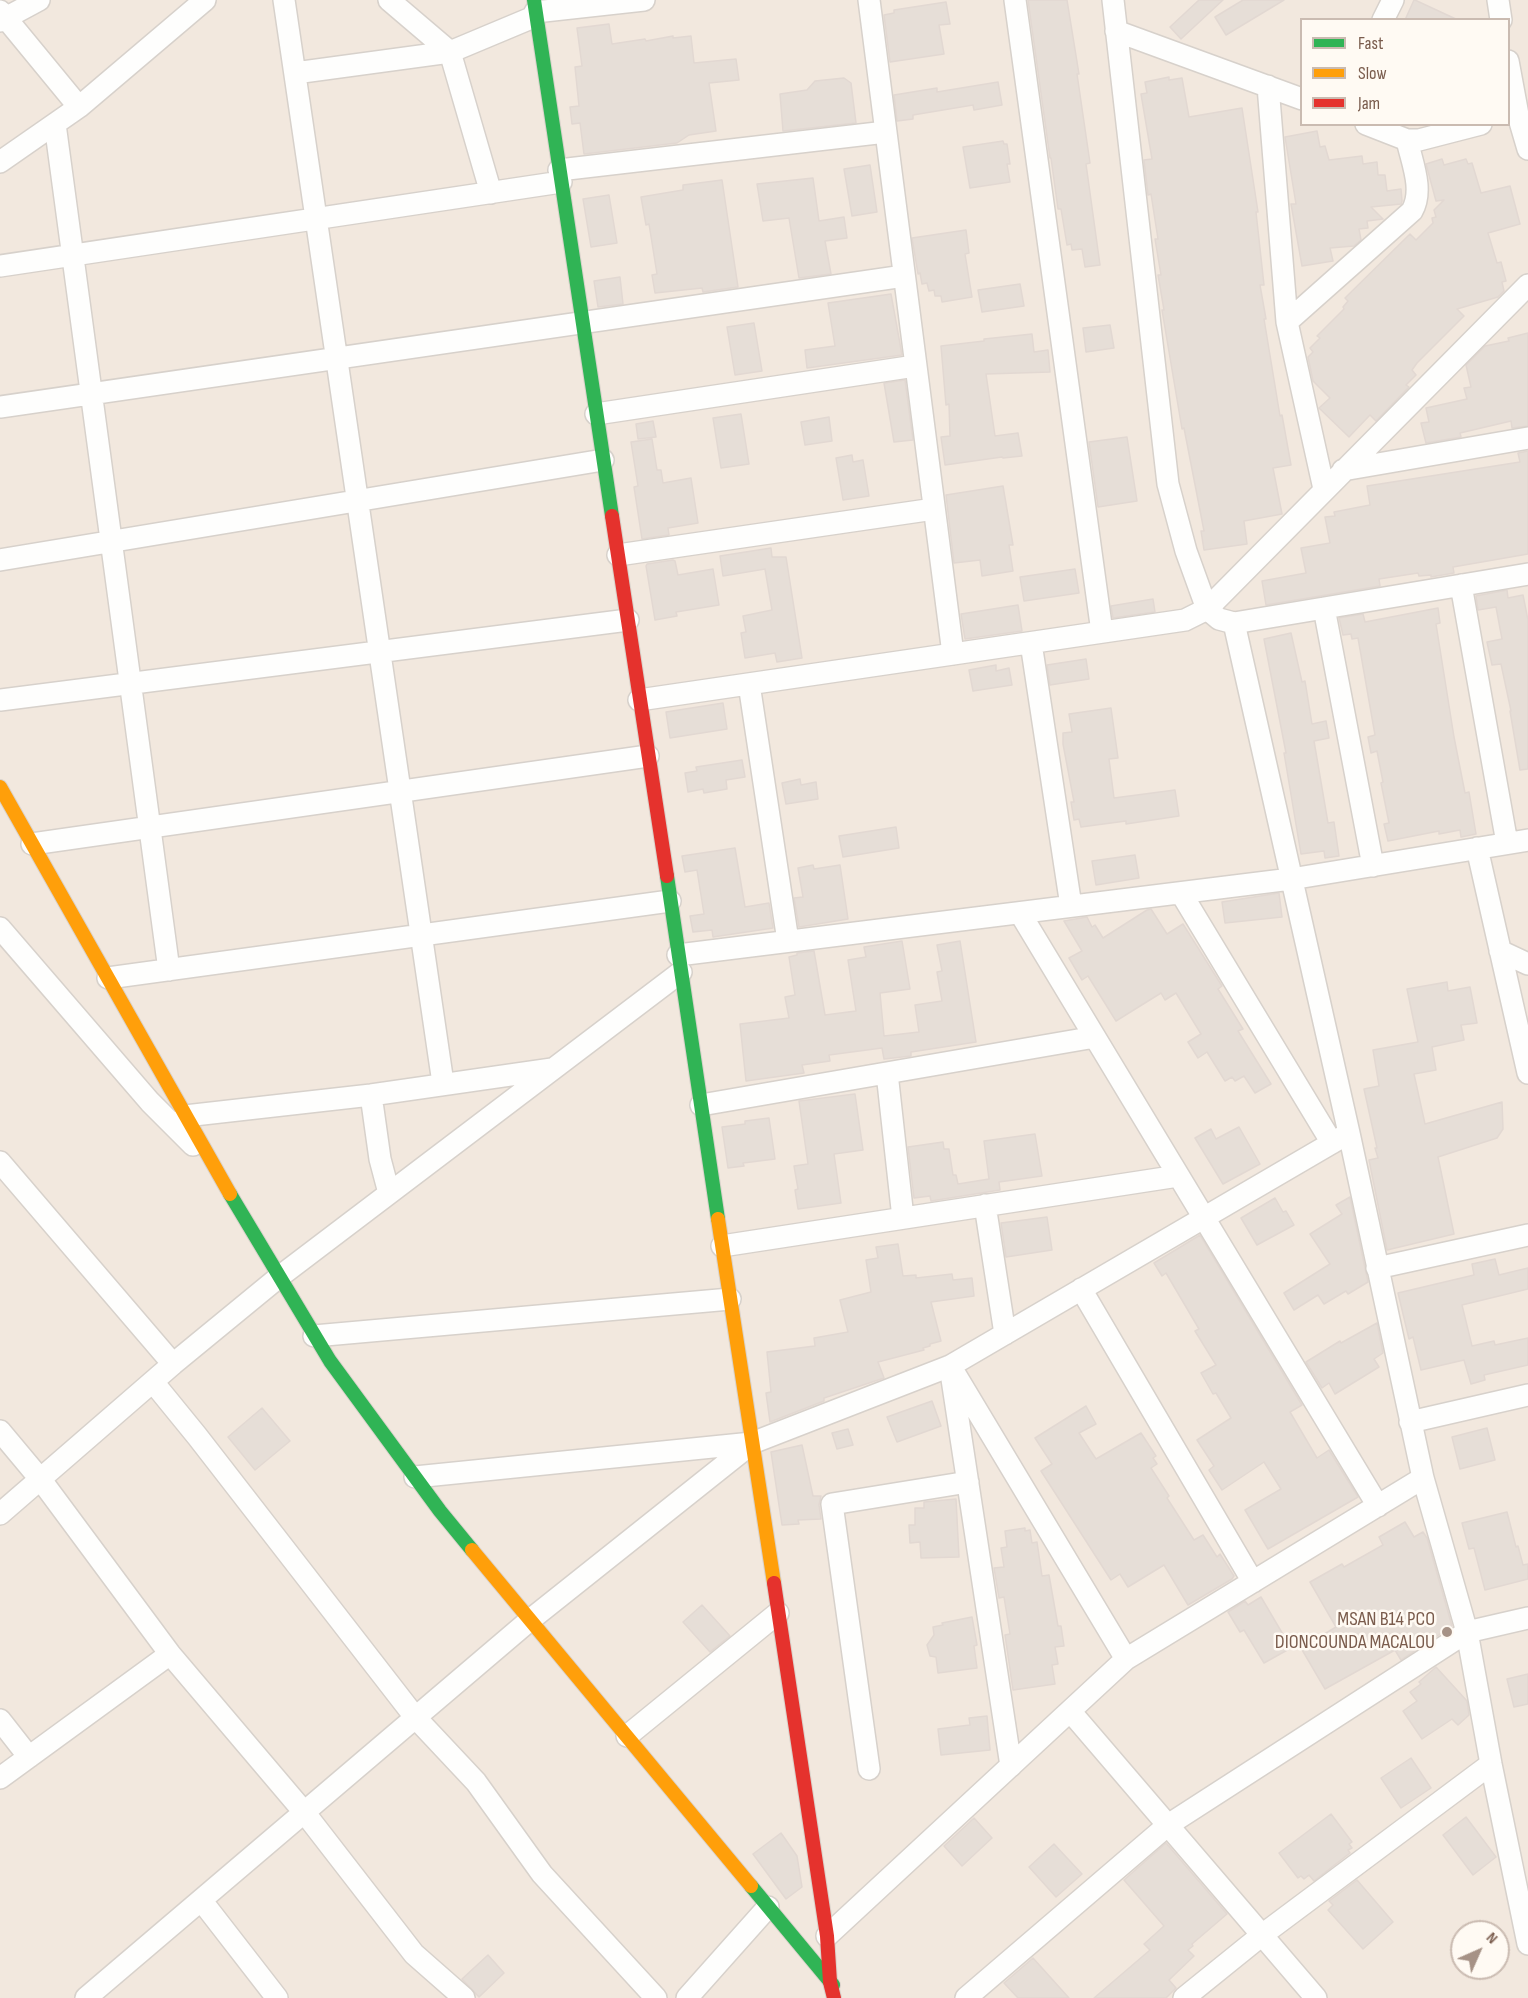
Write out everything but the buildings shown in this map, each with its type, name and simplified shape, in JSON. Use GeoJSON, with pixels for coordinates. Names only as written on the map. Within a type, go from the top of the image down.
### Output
{"type":"FeatureCollection","features":[{"type":"Feature","properties":{"kind":"street"},"geometry":{"type":"LineString","coordinates":[[39,0],[2,17],[78,107]]}},
{"type":"Feature","properties":{"kind":"street"},"geometry":{"type":"LineString","coordinates":[[0,162],[78,107],[205,0]]}},
{"type":"Feature","properties":{"kind":"street"},"geometry":{"type":"LineString","coordinates":[[284,0],[443,1083]]}},
{"type":"Feature","properties":{"kind":"street"},"geometry":{"type":"LineString","coordinates":[[389,0],[450,52],[491,193]]}},
{"type":"Feature","properties":{"kind":"street"},"geometry":{"type":"LineString","coordinates":[[295,73],[450,52],[535,9],[644,0]]}},
{"type":"Feature","properties":{"kind":"street"},"geometry":{"type":"LineString","coordinates":[[869,0],[952,654]]}},
{"type":"Feature","properties":{"kind":"street"},"geometry":{"type":"LineString","coordinates":[[1015,0],[1102,632]]}},
{"type":"Feature","properties":{"kind":"street"},"geometry":{"type":"LineString","coordinates":[[1113,0],[1168,484],[1186,551],[1207,609],[1219,619],[1234,623],[1528,574]]}},
{"type":"Feature","properties":{"kind":"street"},"geometry":{"type":"LineString","coordinates":[[1384,18],[1393,0]]}},
{"type":"Feature","properties":{"kind":"street"},"geometry":{"type":"LineString","coordinates":[[1498,0],[1501,18]]}},
{"type":"Feature","properties":{"kind":"street"},"geometry":{"type":"LineString","coordinates":[[535,9],[778,1613],[834,1998]]}},
{"type":"Feature","properties":{"kind":"street"},"geometry":{"type":"LineString","coordinates":[[1116,31],[1300,98]]}},
{"type":"Feature","properties":{"kind":"street"},"geometry":{"type":"LineString","coordinates":[[1510,75],[1513,116],[1528,149]]}},
{"type":"Feature","properties":{"kind":"street"},"geometry":{"type":"LineString","coordinates":[[1268,86],[1287,322],[1324,489]]}},
{"type":"Feature","properties":{"kind":"street"},"geometry":{"type":"LineString","coordinates":[[55,124],[169,970]]}},
{"type":"Feature","properties":{"kind":"street"},"geometry":{"type":"LineString","coordinates":[[1371,126],[1407,140],[1419,140],[1473,126]]}},
{"type":"Feature","properties":{"kind":"street"},"geometry":{"type":"LineString","coordinates":[[0,266],[491,193],[560,176],[886,132]]}},
{"type":"Feature","properties":{"kind":"street"},"geometry":{"type":"LineString","coordinates":[[1287,322],[1412,211],[1418,200],[1417,183],[1407,140]]}},
{"type":"Feature","properties":{"kind":"street"},"geometry":{"type":"LineString","coordinates":[[0,407],[904,276]]}},
{"type":"Feature","properties":{"kind":"street"},"geometry":{"type":"LineString","coordinates":[[639,700],[1185,620],[1207,609],[1528,285]]}},
{"type":"Feature","properties":{"kind":"street"},"geometry":{"type":"LineString","coordinates":[[596,414],[915,366]]}},
{"type":"Feature","properties":{"kind":"street"},"geometry":{"type":"LineString","coordinates":[[1343,470],[1528,438]]}},
{"type":"Feature","properties":{"kind":"street"},"geometry":{"type":"LineString","coordinates":[[0,560],[603,460]]}},
{"type":"Feature","properties":{"kind":"street"},"geometry":{"type":"LineString","coordinates":[[618,555],[934,509]]}},
{"type":"Feature","properties":{"kind":"street"},"geometry":{"type":"LineString","coordinates":[[0,1514],[173,1364],[279,1277],[553,1068],[679,964],[788,941],[1291,879],[1518,842],[1461,585]]}},
{"type":"Feature","properties":{"kind":"street"},"geometry":{"type":"LineString","coordinates":[[1324,608],[1373,866]]}},
{"type":"Feature","properties":{"kind":"street"},"geometry":{"type":"LineString","coordinates":[[0,700],[628,620]]}},
{"type":"Feature","properties":{"kind":"street"},"geometry":{"type":"LineString","coordinates":[[1234,623],[1291,879],[1340,1138],[1377,1268],[1423,1478],[1467,1632],[1528,1944]]}},
{"type":"Feature","properties":{"kind":"street"},"geometry":{"type":"LineString","coordinates":[[1031,643],[1071,906]]}},
{"type":"Feature","properties":{"kind":"street"},"geometry":{"type":"LineString","coordinates":[[749,684],[788,941]]}},
{"type":"Feature","properties":{"kind":"street"},"geometry":{"type":"LineString","coordinates":[[32,844],[648,756]]}},
{"type":"Feature","properties":{"kind":"street"},"geometry":{"type":"LineString","coordinates":[[0,787],[212,1164],[330,1361],[440,1511],[844,1998]]}},
{"type":"Feature","properties":{"kind":"street"},"geometry":{"type":"LineString","coordinates":[[1477,848],[1528,1073]]}},
{"type":"Feature","properties":{"kind":"street"},"geometry":{"type":"LineString","coordinates":[[1181,893],[1340,1138]]}},
{"type":"Feature","properties":{"kind":"street"},"geometry":{"type":"LineString","coordinates":[[108,978],[670,901]]}},
{"type":"Feature","properties":{"kind":"street"},"geometry":{"type":"LineString","coordinates":[[1020,913],[1378,1506]]}},
{"type":"Feature","properties":{"kind":"street"},"geometry":{"type":"LineString","coordinates":[[0,928],[150,1102],[212,1164]]}},
{"type":"Feature","properties":{"kind":"street"},"geometry":{"type":"LineString","coordinates":[[1500,951],[1528,964]]}},
{"type":"Feature","properties":{"kind":"street"},"geometry":{"type":"LineString","coordinates":[[701,1105],[1095,1037]]}},
{"type":"Feature","properties":{"kind":"street"},"geometry":{"type":"LineString","coordinates":[[185,1116],[370,1095],[553,1068]]}},
{"type":"Feature","properties":{"kind":"street"},"geometry":{"type":"LineString","coordinates":[[887,1073],[903,1218]]}},
{"type":"Feature","properties":{"kind":"street"},"geometry":{"type":"LineString","coordinates":[[370,1095],[380,1159],[389,1193]]}},
{"type":"Feature","properties":{"kind":"street"},"geometry":{"type":"LineString","coordinates":[[415,1477],[752,1443],[950,1366],[1340,1138]]}},
{"type":"Feature","properties":{"kind":"street"},"geometry":{"type":"LineString","coordinates":[[0,1162],[173,1364]]}},
{"type":"Feature","properties":{"kind":"street"},"geometry":{"type":"LineString","coordinates":[[722,1246],[1178,1176]]}},
{"type":"Feature","properties":{"kind":"street"},"geometry":{"type":"LineString","coordinates":[[985,1205],[1005,1334]]}},
{"type":"Feature","properties":{"kind":"street"},"geometry":{"type":"LineString","coordinates":[[1377,1268],[1528,1235]]}},
{"type":"Feature","properties":{"kind":"street"},"geometry":{"type":"LineString","coordinates":[[1081,1289],[1253,1582]]}},
{"type":"Feature","properties":{"kind":"street"},"geometry":{"type":"LineString","coordinates":[[314,1336],[730,1299]]}},
{"type":"Feature","properties":{"kind":"street"},"geometry":{"type":"LineString","coordinates":[[950,1366],[1011,1766]]}},
{"type":"Feature","properties":{"kind":"street"},"geometry":{"type":"LineString","coordinates":[[950,1366],[1126,1659]]}},
{"type":"Feature","properties":{"kind":"street"},"geometry":{"type":"LineString","coordinates":[[153,1382],[415,1717],[476,1782],[542,1874],[656,1998]]}},
{"type":"Feature","properties":{"kind":"street"},"geometry":{"type":"LineString","coordinates":[[1410,1422],[1528,1395]]}},
{"type":"Feature","properties":{"kind":"street"},"geometry":{"type":"LineString","coordinates":[[0,1431],[41,1480],[170,1654],[304,1812],[414,1954],[464,1998]]}},
{"type":"Feature","properties":{"kind":"street"},"geometry":{"type":"LineString","coordinates":[[86,1998],[530,1620],[752,1443]]}},
{"type":"Feature","properties":{"kind":"street"},"geometry":{"type":"LineString","coordinates":[[826,1936],[1126,1659],[1423,1478]]}},
{"type":"Feature","properties":{"kind":"street"},"geometry":{"type":"LineString","coordinates":[[869,1769],[832,1504],[968,1482]]}},
{"type":"Feature","properties":{"kind":"street"},"geometry":{"type":"LineString","coordinates":[[627,1736],[778,1613]]}},
{"type":"Feature","properties":{"kind":"street"},"geometry":{"type":"LineString","coordinates":[[966,1998],[1168,1825],[1467,1632],[1528,1618]]}},
{"type":"Feature","properties":{"kind":"street"},"geometry":{"type":"LineString","coordinates":[[0,1778],[170,1654]]}},
{"type":"Feature","properties":{"kind":"street"},"geometry":{"type":"LineString","coordinates":[[1070,1711],[1316,1998]]}},
{"type":"Feature","properties":{"kind":"street"},"geometry":{"type":"LineString","coordinates":[[0,1720],[29,1757]]}},
{"type":"Feature","properties":{"kind":"street"},"geometry":{"type":"LineString","coordinates":[[1184,1998],[1262,1935],[1491,1764]]}},
{"type":"Feature","properties":{"kind":"street"},"geometry":{"type":"LineString","coordinates":[[201,1900],[277,1998]]}},
{"type":"Feature","properties":{"kind":"street"},"geometry":{"type":"LineString","coordinates":[[687,1998],[768,1907]]}},
{"type":"Feature","properties":{"kind":"shaded area"},"geometry":{"type":"Polygon","coordinates":[[[0,0],[1528,0],[1528,1998],[0,1998],[0,0]]]}},
{"type":"Feature","properties":{"kind":"traffic: fast"},"geometry":{"type":"LineString","coordinates":[[534,0],[612,516]]}},
{"type":"Feature","properties":{"kind":"traffic: fast"},"geometry":{"type":"LineString","coordinates":[[667,876],[718,1219]]}},
{"type":"Feature","properties":{"kind":"traffic: fast"},"geometry":{"type":"LineString","coordinates":[[230,1194],[330,1361],[440,1511],[472,1550]]}},
{"type":"Feature","properties":{"kind":"traffic: fast"},"geometry":{"type":"LineString","coordinates":[[751,1886],[833,1985]]}},
{"type":"Feature","properties":{"kind":"traffic: slow"},"geometry":{"type":"LineString","coordinates":[[0,787],[230,1194]]}},
{"type":"Feature","properties":{"kind":"traffic: slow"},"geometry":{"type":"LineString","coordinates":[[718,1219],[774,1583]]}},
{"type":"Feature","properties":{"kind":"traffic: slow"},"geometry":{"type":"LineString","coordinates":[[472,1550],[751,1886]]}},
{"type":"Feature","properties":{"kind":"traffic: jam"},"geometry":{"type":"LineString","coordinates":[[612,516],[667,876]]}},
{"type":"Feature","properties":{"kind":"traffic: jam"},"geometry":{"type":"LineString","coordinates":[[774,1583],[827,1936],[830,1982],[834,1998]]}},
{"type":"Feature","properties":{"kind":"place","name":"MSAN B14 PCO DIONCOUNDA MACALOU"},"geometry":{"type":"Point","coordinates":[1447,1632]}}]}
